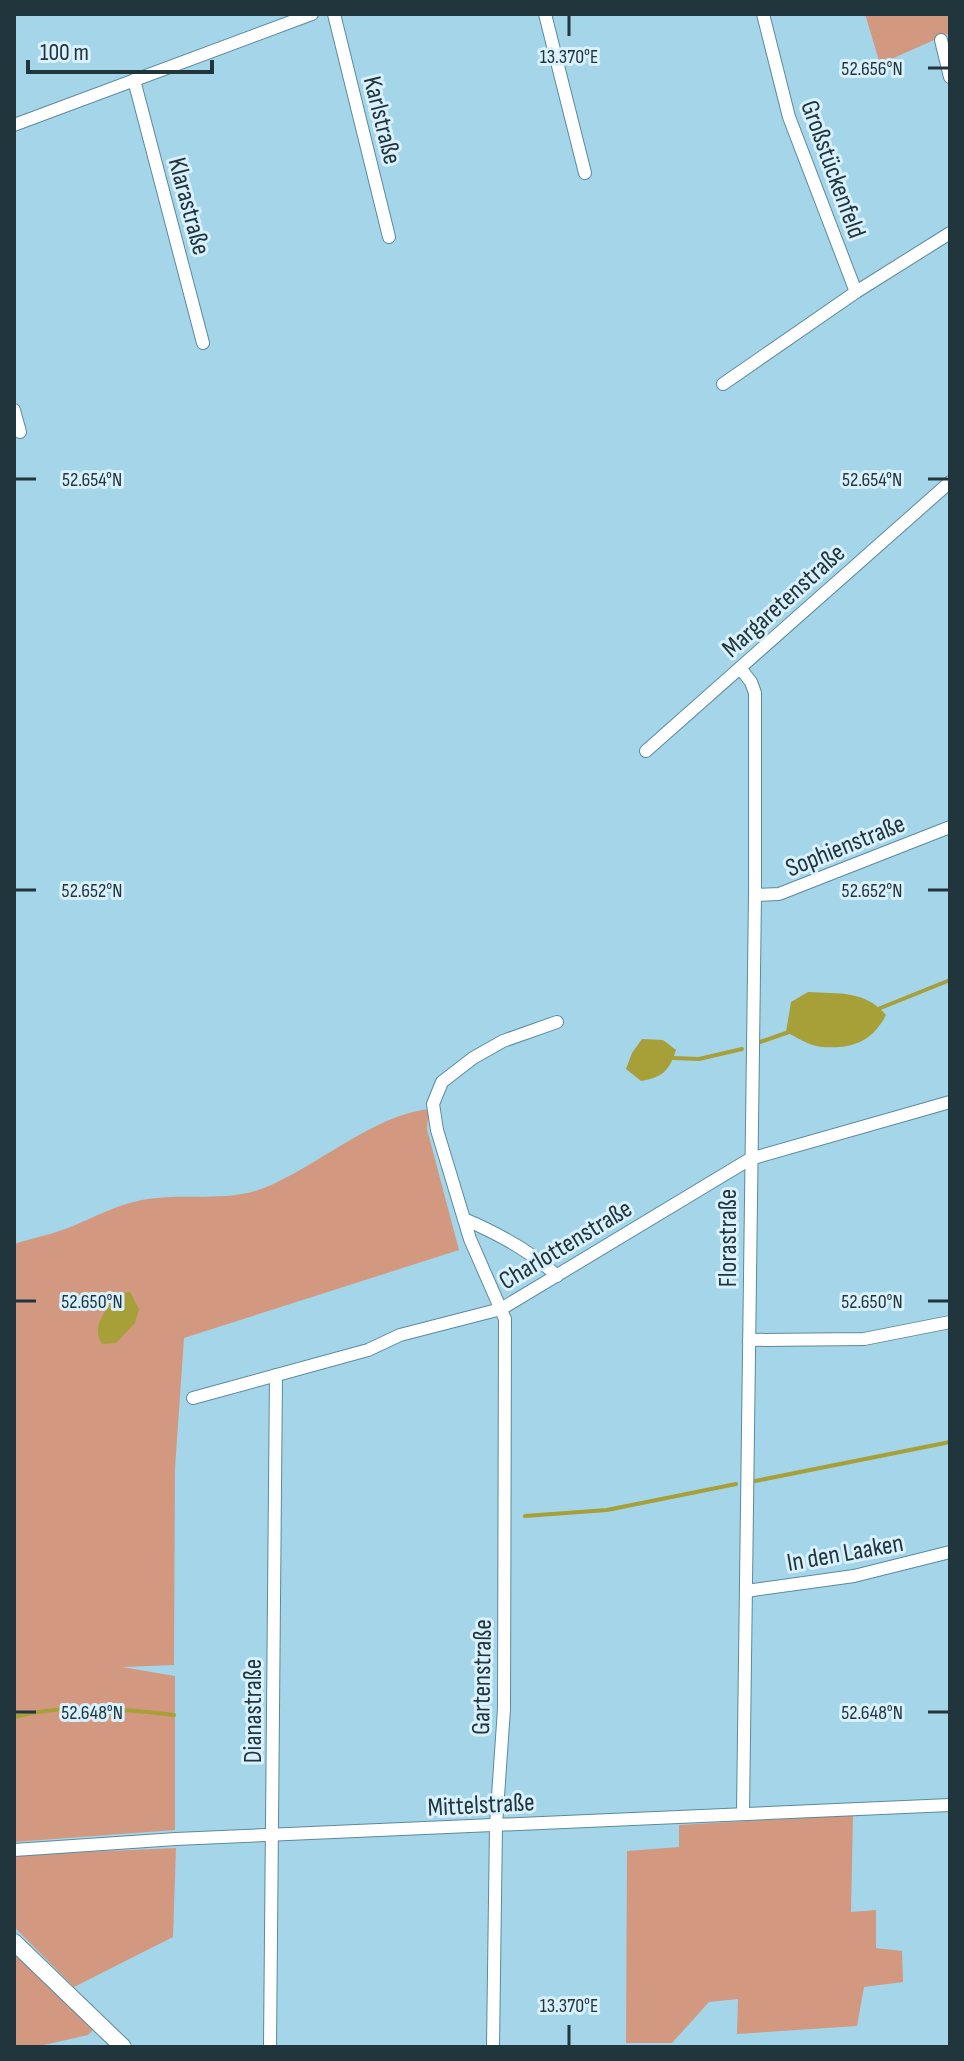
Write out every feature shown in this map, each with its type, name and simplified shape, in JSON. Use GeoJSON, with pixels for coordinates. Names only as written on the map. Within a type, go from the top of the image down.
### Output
{"type":"FeatureCollection","features":[{"type":"Feature","properties":{"kind":"main road"},"geometry":{"type":"LineString","coordinates":[[14,1942],[123,2047]]}},
{"type":"Feature","properties":{"kind":"street"},"geometry":{"type":"LineString","coordinates":[[14,125],[312,14]]}},
{"type":"Feature","properties":{"kind":"street","name":"Karlstraße"},"geometry":{"type":"LineString","coordinates":[[334,14],[389,237]]}},
{"type":"Feature","properties":{"kind":"street"},"geometry":{"type":"LineString","coordinates":[[545,14],[585,173]]}},
{"type":"Feature","properties":{"kind":"street","name":"Großstückenfeld"},"geometry":{"type":"LineString","coordinates":[[763,14],[789,117],[856,292]]}},
{"type":"Feature","properties":{"kind":"street"},"geometry":{"type":"LineString","coordinates":[[941,40],[950,77]]}},
{"type":"Feature","properties":{"kind":"street","name":"Klarastraße"},"geometry":{"type":"LineString","coordinates":[[134,80],[203,343]]}},
{"type":"Feature","properties":{"kind":"street"},"geometry":{"type":"LineString","coordinates":[[723,384],[856,292],[950,233]]}},
{"type":"Feature","properties":{"kind":"street"},"geometry":{"type":"LineString","coordinates":[[14,410],[20,432]]}},
{"type":"Feature","properties":{"kind":"street","name":"Margaretenstraße"},"geometry":{"type":"LineString","coordinates":[[646,751],[950,482]]}},
{"type":"Feature","properties":{"kind":"street","name":"Florastraße"},"geometry":{"type":"LineString","coordinates":[[740,668],[755,693],[743,1813]]}},
{"type":"Feature","properties":{"kind":"street","name":"Sophienstraße"},"geometry":{"type":"LineString","coordinates":[[755,895],[779,894],[950,827]]}},
{"type":"Feature","properties":{"kind":"street","name":"Gartenstraße"},"geometry":{"type":"LineString","coordinates":[[493,2047],[496,1825],[504,1709],[505,1319],[464,1219],[434,1114],[436,1095],[453,1072],[503,1041],[557,1022]]}},
{"type":"Feature","properties":{"kind":"street","name":"Charlottenstraße"},"geometry":{"type":"LineString","coordinates":[[193,1398],[368,1350],[400,1335],[501,1309],[750,1159],[950,1102]]}},
{"type":"Feature","properties":{"kind":"street"},"geometry":{"type":"LineString","coordinates":[[464,1219],[542,1262],[557,1276]]}},
{"type":"Feature","properties":{"kind":"street"},"geometry":{"type":"LineString","coordinates":[[749,1340],[864,1339],[950,1322]]}},
{"type":"Feature","properties":{"kind":"street","name":"Dianastraße"},"geometry":{"type":"LineString","coordinates":[[270,2047],[276,1375]]}},
{"type":"Feature","properties":{"kind":"street","name":"In den Laaken"},"geometry":{"type":"LineString","coordinates":[[746,1591],[854,1576],[950,1552]]}},
{"type":"Feature","properties":{"kind":"street","name":"Mittelstraße"},"geometry":{"type":"LineString","coordinates":[[14,1850],[950,1805]]}},
{"type":"Feature","properties":{"kind":"shaded area"},"geometry":{"type":"Polygon","coordinates":[[[865,14],[950,14],[950,33],[880,64],[865,14]]]}},
{"type":"Feature","properties":{"kind":"shaded area"},"geometry":{"type":"Polygon","coordinates":[[[808,992],[860,997],[886,1015],[874,1032],[860,1042],[843,1047],[813,1045],[786,1032],[791,1002],[808,992]]]}},
{"type":"Feature","properties":{"kind":"shaded area"},"geometry":{"type":"Polygon","coordinates":[[[642,1039],[663,1040],[676,1050],[664,1072],[641,1081],[626,1069],[642,1039]]]}},
{"type":"Feature","properties":{"kind":"shaded area"},"geometry":{"type":"Polygon","coordinates":[[[429,1109],[427,1129],[459,1250],[184,1338],[175,1468],[174,1665],[122,1667],[175,1676],[175,1830],[14,1842],[14,1244],[66,1229],[142,1200],[234,1195],[264,1188],[386,1121],[429,1109]]]}},
{"type":"Feature","properties":{"kind":"shaded area"},"geometry":{"type":"Polygon","coordinates":[[[130,1292],[139,1309],[135,1323],[116,1343],[102,1344],[98,1331],[101,1318],[117,1294],[130,1292]]]}},
{"type":"Feature","properties":{"kind":"shaded area"},"geometry":{"type":"Polygon","coordinates":[[[853,1815],[851,1912],[876,1910],[876,1948],[902,1951],[903,1982],[864,1987],[857,2026],[737,2034],[738,1999],[709,2002],[672,2043],[626,2043],[627,1851],[679,1847],[679,1825],[853,1815]]]}},
{"type":"Feature","properties":{"kind":"shaded area"},"geometry":{"type":"Polygon","coordinates":[[[176,1848],[173,1937],[74,1987],[14,1927],[14,1855],[176,1848]]]}},
{"type":"Feature","properties":{"kind":"shaded area"},"geometry":{"type":"Polygon","coordinates":[[[14,1948],[94,2029],[88,2035],[35,2047],[14,2047],[14,1948]]]}},
{"type":"Feature","properties":{"kind":"waterway"},"geometry":{"type":"LineString","coordinates":[[878,1009],[950,980]]}},
{"type":"Feature","properties":{"kind":"waterway"},"geometry":{"type":"LineString","coordinates":[[760,1042],[789,1032]]}},
{"type":"Feature","properties":{"kind":"waterway"},"geometry":{"type":"LineString","coordinates":[[673,1058],[699,1059],[742,1049]]}},
{"type":"Feature","properties":{"kind":"waterway"},"geometry":{"type":"LineString","coordinates":[[755,1481],[950,1442]]}},
{"type":"Feature","properties":{"kind":"waterway"},"geometry":{"type":"LineString","coordinates":[[525,1516],[607,1510],[736,1484]]}},
{"type":"Feature","properties":{"kind":"waterway"},"geometry":{"type":"LineString","coordinates":[[14,1717],[73,1709],[114,1709],[174,1715]]}}]}
